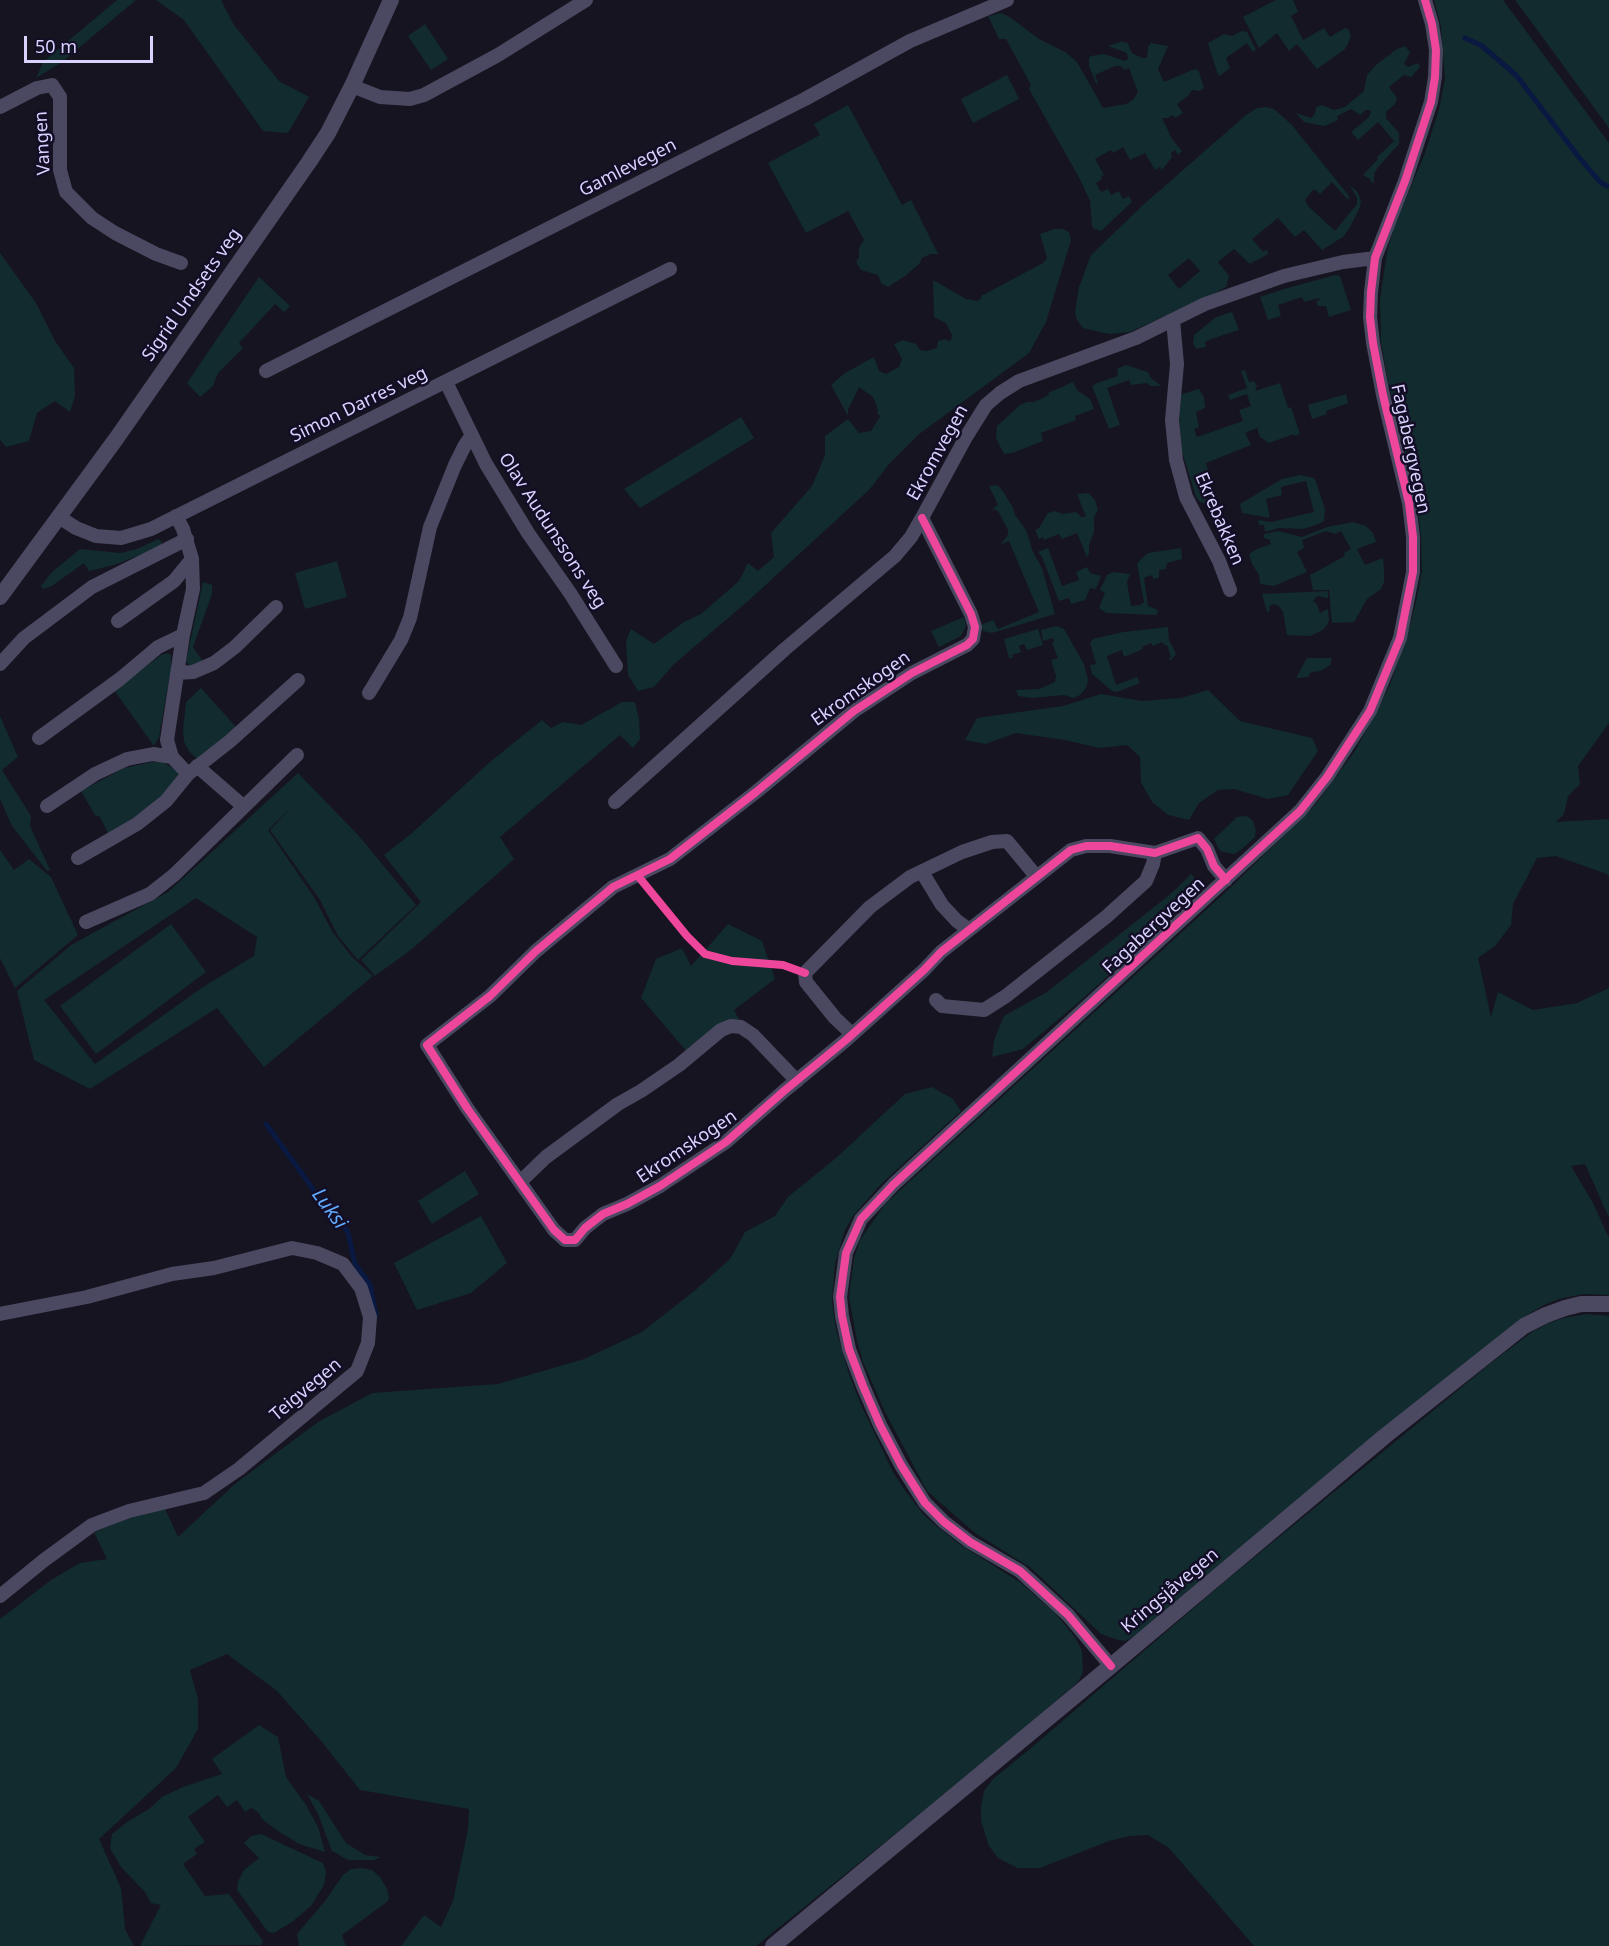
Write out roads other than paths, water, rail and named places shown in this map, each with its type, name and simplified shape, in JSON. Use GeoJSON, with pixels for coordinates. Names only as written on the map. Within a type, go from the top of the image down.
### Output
{"type":"FeatureCollection","features":[{"type":"Feature","properties":{"kind":"street","name":"Sigrid Undsets veg"},"geometry":{"type":"LineString","coordinates":[[0,597],[60,517],[328,133],[391,0]]}},
{"type":"Feature","properties":{"kind":"street"},"geometry":{"type":"LineString","coordinates":[[352,86],[380,97],[410,99],[424,95],[498,55],[586,0]]}},
{"type":"Feature","properties":{"kind":"street","name":"Gamlevegen"},"geometry":{"type":"LineString","coordinates":[[266,371],[806,99],[910,41],[1007,0]]}},
{"type":"Feature","properties":{"kind":"street","name":"Fagabergvegen"},"geometry":{"type":"LineString","coordinates":[[1112,1666],[1068,1615],[1020,1571],[970,1542],[944,1522],[925,1503],[901,1465],[863,1386],[849,1348],[842,1316],[841,1281],[846,1253],[861,1219],[879,1199],[1300,811],[1327,777],[1370,711],[1400,638],[1413,572],[1413,537],[1409,503],[1372,343],[1371,300],[1375,258],[1405,182],[1431,102],[1436,50],[1425,0]]}},
{"type":"Feature","properties":{"kind":"street","name":"Vangen"},"geometry":{"type":"LineString","coordinates":[[0,107],[37,88],[52,86],[60,97],[60,170],[66,192],[92,218],[115,233],[156,254],[181,263]]}},
{"type":"Feature","properties":{"kind":"street","name":"Ekromvegen"},"geometry":{"type":"LineString","coordinates":[[615,802],[785,648],[895,556],[911,537],[986,405],[1000,393],[1019,381],[1136,338],[1205,304],[1284,276],[1343,262],[1375,258]]}},
{"type":"Feature","properties":{"kind":"street","name":"Simon Darres veg"},"geometry":{"type":"LineString","coordinates":[[60,517],[96,536],[121,538],[151,529],[670,269]]}},
{"type":"Feature","properties":{"kind":"street","name":"Ekrebakken"},"geometry":{"type":"LineString","coordinates":[[1173,320],[1177,364],[1172,420],[1176,460],[1186,498],[1219,561],[1230,590]]}},
{"type":"Feature","properties":{"kind":"street","name":"Olav Audunssons veg"},"geometry":{"type":"LineString","coordinates":[[446,382],[486,464],[616,666]]}},
{"type":"Feature","properties":{"kind":"street"},"geometry":{"type":"LineString","coordinates":[[369,693],[401,640],[410,618],[429,527],[455,465],[472,435]]}},
{"type":"Feature","properties":{"kind":"street"},"geometry":{"type":"LineString","coordinates":[[172,757],[167,740],[183,635],[193,589],[192,559],[187,539],[176,516]]}},
{"type":"Feature","properties":{"kind":"street","name":"Ekromskogen"},"geometry":{"type":"LineString","coordinates":[[922,518],[970,614],[975,627],[973,639],[967,645],[912,673],[854,711],[670,859],[613,888],[584,909],[490,996],[427,1045],[467,1108],[554,1230],[565,1240],[575,1240],[585,1228],[603,1214],[660,1186],[726,1142],[852,1034],[968,929],[1071,850],[1086,846],[1110,846],[1155,853],[1198,838],[1226,880]]}},
{"type":"Feature","properties":{"kind":"street"},"geometry":{"type":"LineString","coordinates":[[0,664],[24,638],[92,587],[187,539]]}},
{"type":"Feature","properties":{"kind":"street"},"geometry":{"type":"LineString","coordinates":[[118,621],[174,581],[192,559]]}},
{"type":"Feature","properties":{"kind":"street"},"geometry":{"type":"LineString","coordinates":[[177,673],[193,672],[214,663],[235,647],[276,607]]}},
{"type":"Feature","properties":{"kind":"street"},"geometry":{"type":"LineString","coordinates":[[39,738],[120,680],[158,647],[183,635]]}},
{"type":"Feature","properties":{"kind":"street"},"geometry":{"type":"LineString","coordinates":[[78,858],[137,824],[166,801],[193,770],[230,741],[298,680]]}},
{"type":"Feature","properties":{"kind":"street"},"geometry":{"type":"LineString","coordinates":[[47,806],[95,774],[127,759],[153,754],[172,757],[243,806]]}},
{"type":"Feature","properties":{"kind":"street"},"geometry":{"type":"LineString","coordinates":[[86,922],[150,894],[208,843],[297,755]]}},
{"type":"Feature","properties":{"kind":"street"},"geometry":{"type":"LineString","coordinates":[[852,1034],[835,1018],[806,982],[805,973],[870,907],[910,877],[992,842],[1007,841],[1036,876]]}},
{"type":"Feature","properties":{"kind":"street"},"geometry":{"type":"LineString","coordinates":[[936,1000],[942,1006],[984,1010],[1005,996],[1106,917],[1146,881],[1154,864],[1155,853]]}},
{"type":"Feature","properties":{"kind":"street"},"geometry":{"type":"LineString","coordinates":[[922,872],[942,905],[968,929]]}},
{"type":"Feature","properties":{"kind":"street"},"geometry":{"type":"LineString","coordinates":[[520,1182],[546,1157],[618,1104],[679,1065],[721,1030],[731,1026],[741,1027],[753,1035],[797,1081]]}},
{"type":"Feature","properties":{"kind":"street","name":"Teigvegen"},"geometry":{"type":"LineString","coordinates":[[0,1314],[87,1298],[172,1274],[214,1268],[292,1248],[317,1253],[343,1264],[361,1288],[369,1317],[368,1343],[357,1371],[239,1469],[204,1493],[129,1511],[92,1525],[0,1596]]}},
{"type":"Feature","properties":{"kind":"street","name":"Kringsjåvegen"},"geometry":{"type":"LineString","coordinates":[[773,1946],[1112,1666],[1385,1436],[1524,1326],[1565,1308],[1581,1304],[1609,1304]]}},
{"type":"Feature","properties":{"kind":"waterway"},"geometry":{"type":"LineString","coordinates":[[1465,38],[1482,46],[1516,75],[1578,156],[1600,182],[1609,187]]}},
{"type":"Feature","properties":{"kind":"waterway","name":"Luksi"},"geometry":{"type":"LineString","coordinates":[[266,1124],[326,1207],[342,1222],[348,1233],[355,1264],[370,1285],[376,1316]]}}]}
